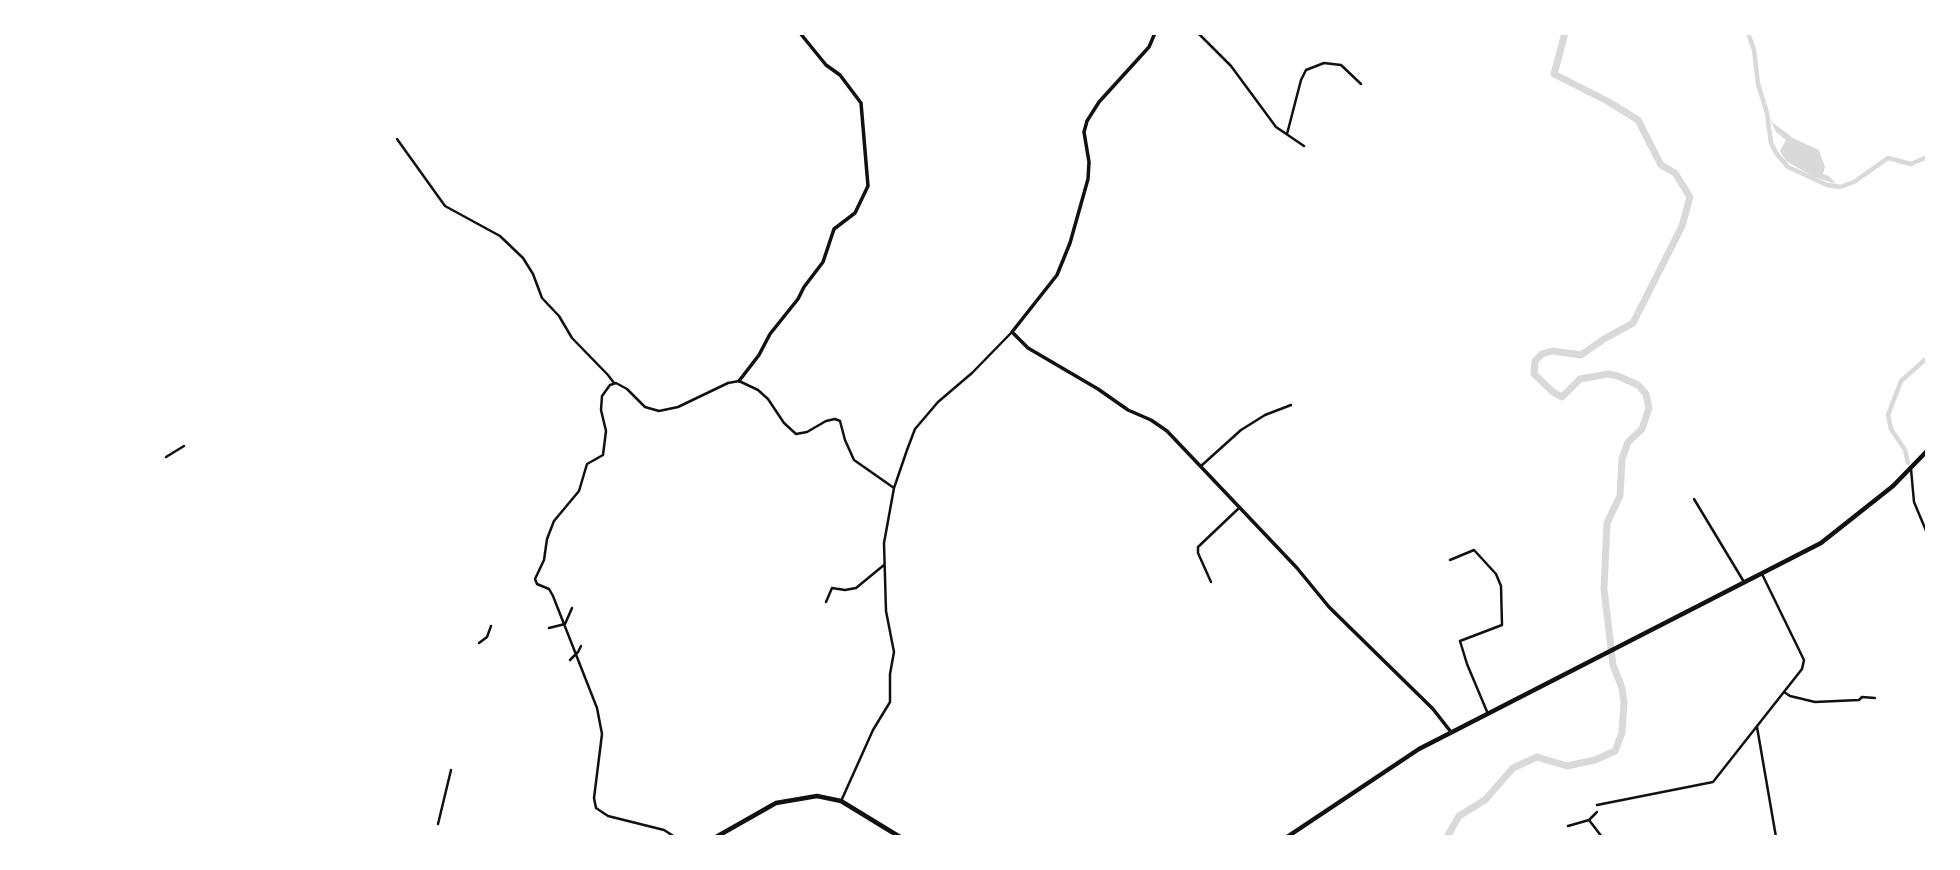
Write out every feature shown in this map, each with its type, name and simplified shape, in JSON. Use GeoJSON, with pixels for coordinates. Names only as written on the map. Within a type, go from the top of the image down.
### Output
{"type":"FeatureCollection","features":[{"type":"Feature","properties":{"kind":"highway"},"geometry":{"type":"LineString","coordinates":[[1291,836],[1419,749],[1821,543],[1868,507],[1927,451]]}},
{"type":"Feature","properties":{"kind":"highway"},"geometry":{"type":"LineString","coordinates":[[716,837],[776,803],[817,796],[841,801],[900,837]]}},
{"type":"Feature","properties":{"kind":"main road"},"geometry":{"type":"LineString","coordinates":[[739,381],[823,262],[834,229],[855,213],[868,186],[861,103],[840,75],[825,65],[800,33]]}},
{"type":"Feature","properties":{"kind":"main road"},"geometry":{"type":"LineString","coordinates":[[1155,33],[1149,47],[1099,102],[1087,121],[1084,132],[1088,179],[1070,243],[1058,275],[1012,332],[1028,348],[1128,410],[1159,426],[1201,466],[1329,607],[1424,701],[1451,732]]}},
{"type":"Feature","properties":{"kind":"street"},"geometry":{"type":"LineString","coordinates":[[1198,33],[1231,66],[1276,127],[1304,146]]}},
{"type":"Feature","properties":{"kind":"street"},"geometry":{"type":"LineString","coordinates":[[1287,134],[1301,79],[1306,70],[1324,63],[1340,65],[1361,85]]}},
{"type":"Feature","properties":{"kind":"street"},"geometry":{"type":"LineString","coordinates":[[397,139],[445,206],[500,236],[523,258],[533,274],[542,298],[559,316],[572,338],[614,383]]}},
{"type":"Feature","properties":{"kind":"street"},"geometry":{"type":"LineString","coordinates":[[841,801],[873,730],[890,702],[890,674],[894,652],[886,611],[884,543],[894,488],[915,429],[938,402],[972,373],[1012,332]]}},
{"type":"Feature","properties":{"kind":"street"},"geometry":{"type":"LineString","coordinates":[[675,837],[664,830],[608,816],[596,808],[594,798],[602,734],[597,708],[549,589],[537,584],[535,579],[544,560],[547,538],[554,521],[579,491],[587,464],[603,455],[606,431],[601,416],[601,396],[610,385],[620,384],[645,407],[659,411],[678,407],[706,396],[728,383],[739,381],[768,398],[784,422],[796,434],[807,432],[826,421],[841,421],[845,440],[855,460],[894,488]]}},
{"type":"Feature","properties":{"kind":"street"},"geometry":{"type":"LineString","coordinates":[[1201,466],[1241,430],[1265,415],[1291,405]]}},
{"type":"Feature","properties":{"kind":"street"},"geometry":{"type":"LineString","coordinates":[[166,457],[184,446]]}},
{"type":"Feature","properties":{"kind":"street"},"geometry":{"type":"LineString","coordinates":[[1911,468],[1914,502],[1927,533]]}},
{"type":"Feature","properties":{"kind":"street"},"geometry":{"type":"LineString","coordinates":[[1694,499],[1744,583]]}},
{"type":"Feature","properties":{"kind":"street"},"geometry":{"type":"LineString","coordinates":[[1211,582],[1198,547],[1238,509]]}},
{"type":"Feature","properties":{"kind":"street"},"geometry":{"type":"LineString","coordinates":[[1450,560],[1474,550],[1496,574],[1500,586],[1502,625],[1460,641],[1488,714]]}},
{"type":"Feature","properties":{"kind":"street"},"geometry":{"type":"LineString","coordinates":[[826,602],[832,588],[856,588],[884,565]]}},
{"type":"Feature","properties":{"kind":"street"},"geometry":{"type":"LineString","coordinates":[[1597,805],[1713,782],[1802,669],[1804,660],[1762,573]]}},
{"type":"Feature","properties":{"kind":"street"},"geometry":{"type":"LineString","coordinates":[[565,624],[572,608]]}},
{"type":"Feature","properties":{"kind":"street"},"geometry":{"type":"LineString","coordinates":[[549,628],[565,624]]}},
{"type":"Feature","properties":{"kind":"street"},"geometry":{"type":"LineString","coordinates":[[479,643],[486,638],[491,625]]}},
{"type":"Feature","properties":{"kind":"street"},"geometry":{"type":"LineString","coordinates":[[570,660],[581,646]]}},
{"type":"Feature","properties":{"kind":"street"},"geometry":{"type":"LineString","coordinates":[[1784,692],[1815,702],[1859,700],[1868,696],[1875,698]]}},
{"type":"Feature","properties":{"kind":"street"},"geometry":{"type":"LineString","coordinates":[[1757,727],[1776,837]]}},
{"type":"Feature","properties":{"kind":"street"},"geometry":{"type":"LineString","coordinates":[[438,824],[451,770]]}},
{"type":"Feature","properties":{"kind":"street"},"geometry":{"type":"LineString","coordinates":[[1568,826],[1589,820],[1597,812]]}},
{"type":"Feature","properties":{"kind":"street"},"geometry":{"type":"LineString","coordinates":[[1589,820],[1602,837]]}},
{"type":"Feature","properties":{"kind":"shaded area"},"geometry":{"type":"Polygon","coordinates":[[[1767,113],[1772,122],[1793,138],[1819,150],[1825,167],[1823,174],[1836,184],[1814,177],[1786,161],[1780,151],[1786,140],[1776,132],[1767,113]]]}},
{"type":"Feature","properties":{"kind":"waterway"},"geometry":{"type":"LineString","coordinates":[[1447,837],[1459,816],[1485,800],[1513,768],[1537,757],[1567,766],[1595,760],[1615,751],[1622,733],[1624,703],[1622,688],[1613,665],[1604,589],[1607,523],[1620,496],[1622,459],[1628,442],[1642,429],[1649,408],[1646,394],[1638,385],[1608,374],[1580,379],[1562,397],[1534,374],[1535,361],[1542,354],[1552,351],[1581,355],[1633,323],[1682,226],[1690,197],[1675,173],[1661,165],[1638,120],[1554,74],[1565,33]]}},
{"type":"Feature","properties":{"kind":"waterway"},"geometry":{"type":"LineString","coordinates":[[1748,33],[1754,50],[1758,84],[1767,113],[1771,143],[1788,167],[1827,185],[1840,187],[1854,182],[1888,158],[1911,164],[1927,157]]}},
{"type":"Feature","properties":{"kind":"waterway"},"geometry":{"type":"LineString","coordinates":[[1908,463],[1905,450],[1891,429],[1888,415],[1901,381],[1927,358]]}}]}
